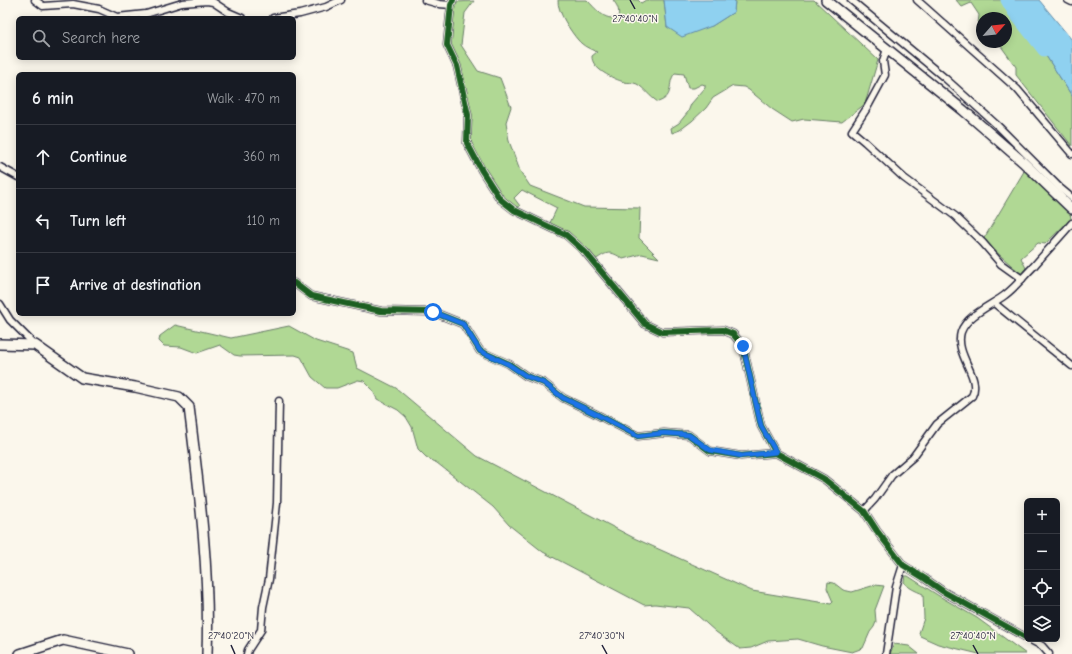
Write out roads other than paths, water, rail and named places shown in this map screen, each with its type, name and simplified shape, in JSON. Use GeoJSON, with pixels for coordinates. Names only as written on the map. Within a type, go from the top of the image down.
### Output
{"type":"FeatureCollection","features":[{"type":"Feature","properties":{"kind":"street"},"geometry":{"type":"LineString","coordinates":[[35,0],[43,6],[73,4],[100,9],[114,16]]}},
{"type":"Feature","properties":{"kind":"street"},"geometry":{"type":"LineString","coordinates":[[286,16],[300,14],[340,0]]}},
{"type":"Feature","properties":{"kind":"street"},"geometry":{"type":"LineString","coordinates":[[425,0],[439,4],[452,3],[447,45],[457,66],[468,115],[468,143],[482,171],[500,199],[514,210],[566,235],[585,252],[645,324],[662,332],[723,330],[733,334],[743,346],[761,426],[776,452],[824,479],[864,511],[903,565],[944,592],[1024,636]]}},
{"type":"Feature","properties":{"kind":"street"},"geometry":{"type":"LineString","coordinates":[[826,0],[963,110],[1011,151],[1072,209]]}},
{"type":"Feature","properties":{"kind":"street"},"geometry":{"type":"LineString","coordinates":[[851,0],[946,79],[998,126],[1060,188],[1072,198]]}},
{"type":"Feature","properties":{"kind":"street"},"geometry":{"type":"LineString","coordinates":[[917,0],[1017,90],[1072,154]]}},
{"type":"Feature","properties":{"kind":"street"},"geometry":{"type":"LineString","coordinates":[[1068,0],[1072,2]]}},
{"type":"Feature","properties":{"kind":"street"},"geometry":{"type":"LineString","coordinates":[[126,16],[146,14],[187,2],[207,1],[213,2],[237,16]]}},
{"type":"Feature","properties":{"kind":"street"},"geometry":{"type":"LineString","coordinates":[[887,49],[883,61],[885,75],[852,132],[904,178],[955,216],[983,243],[1001,264],[1022,279]]}},
{"type":"Feature","properties":{"kind":"street"},"geometry":{"type":"LineString","coordinates":[[0,167],[16,176]]}},
{"type":"Feature","properties":{"kind":"street"},"geometry":{"type":"LineString","coordinates":[[864,511],[875,500],[892,475],[913,457],[937,424],[972,396],[974,392],[974,383],[960,348],[961,333],[969,320],[1009,292],[1072,223]]}},
{"type":"Feature","properties":{"kind":"street"},"geometry":{"type":"LineString","coordinates":[[296,285],[311,296],[381,311],[433,312],[463,324],[480,351],[508,364],[526,376],[544,383],[563,398],[638,436],[664,433],[689,435],[710,450],[742,456],[776,452]]}},
{"type":"Feature","properties":{"kind":"street"},"geometry":{"type":"LineString","coordinates":[[994,303],[1072,366]]}},
{"type":"Feature","properties":{"kind":"street"},"geometry":{"type":"LineString","coordinates":[[0,304],[10,320],[35,345],[82,378],[135,387],[180,397],[189,407],[202,511],[208,620],[207,654]]}},
{"type":"Feature","properties":{"kind":"street"},"geometry":{"type":"LineString","coordinates":[[0,344],[35,345]]}},
{"type":"Feature","properties":{"kind":"street"},"geometry":{"type":"LineString","coordinates":[[247,654],[261,630],[263,607],[269,579],[277,503],[279,401]]}},
{"type":"Feature","properties":{"kind":"street"},"geometry":{"type":"LineString","coordinates":[[886,654],[896,587],[903,565]]}},
{"type":"Feature","properties":{"kind":"street"},"geometry":{"type":"LineString","coordinates":[[20,654],[63,640],[128,654]]}},
{"type":"Feature","properties":{"kind":"street"},"geometry":{"type":"LineString","coordinates":[[1035,642],[1042,646],[1049,654]]}},
{"type":"Feature","properties":{"kind":"water"},"geometry":{"type":"Polygon","coordinates":[[[664,0],[735,0],[734,12],[712,26],[682,37],[667,27],[664,0]]]}},
{"type":"Feature","properties":{"kind":"water"},"geometry":{"type":"Polygon","coordinates":[[[1010,0],[1039,0],[1072,40],[1072,96],[1010,0]]]}},
{"type":"Feature","properties":{"kind":"waterway"},"geometry":{"type":"LineString","coordinates":[[1007,0],[1014,12],[1044,50]]}}]}
